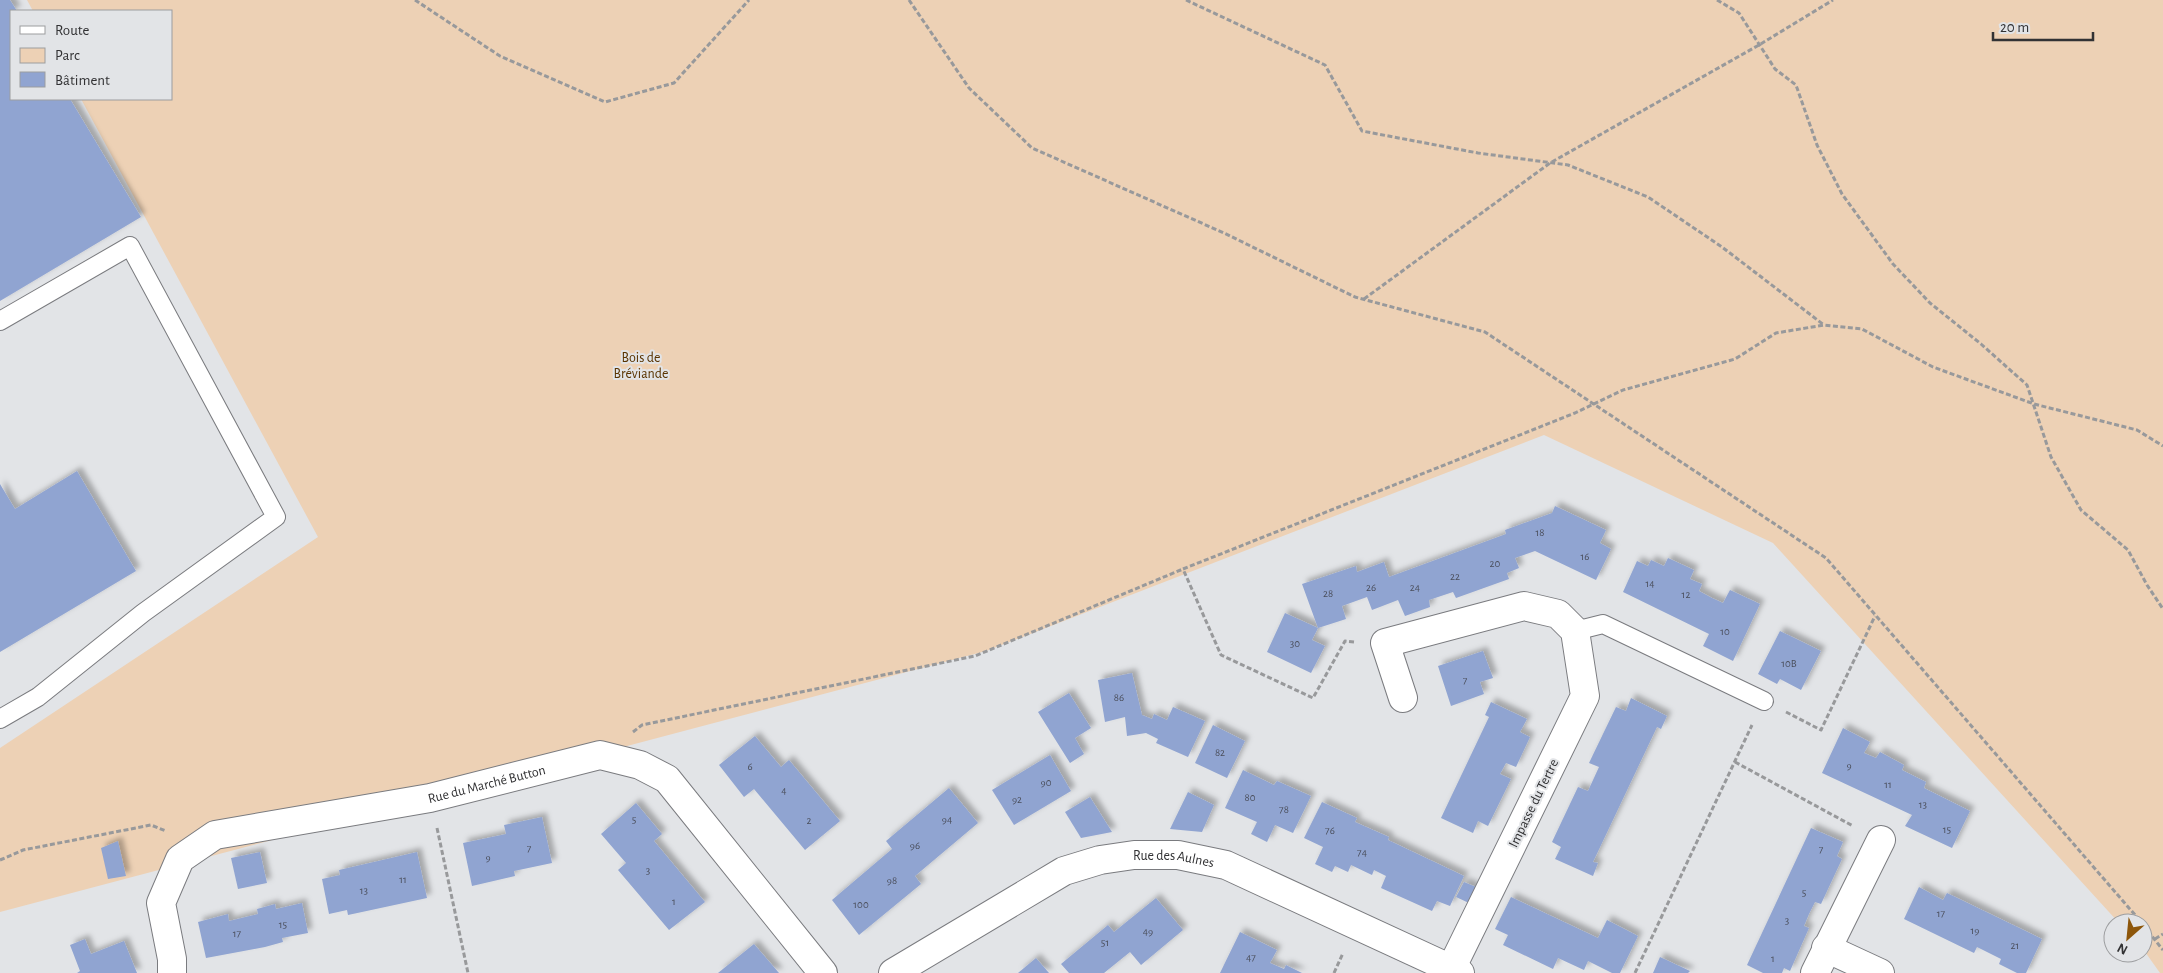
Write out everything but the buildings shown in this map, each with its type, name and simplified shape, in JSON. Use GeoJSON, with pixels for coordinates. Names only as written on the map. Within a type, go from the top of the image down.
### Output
{"type":"FeatureCollection","features":[{"type":"Feature","properties":{"kind":"street"},"geometry":{"type":"LineString","coordinates":[[1403,698],[1385,643],[1524,606],[1558,614],[1575,631]]}},
{"type":"Feature","properties":{"kind":"street","name":"Impasse du Tertre"},"geometry":{"type":"LineString","coordinates":[[1455,971],[1585,696],[1575,631]]}},
{"type":"Feature","properties":{"kind":"street","name":"Rue du Marché Button"},"geometry":{"type":"LineString","coordinates":[[180,859],[215,835],[430,798],[600,755],[640,765],[667,779],[823,973]]}},
{"type":"Feature","properties":{"kind":"street"},"geometry":{"type":"LineString","coordinates":[[1814,973],[1880,840]]}},
{"type":"Feature","properties":{"kind":"street","name":"Rue des Aulnes"},"geometry":{"type":"LineString","coordinates":[[893,973],[1064,871],[1100,860],[1134,854],[1178,855],[1226,866],[1455,971]]}},
{"type":"Feature","properties":{"kind":"street"},"geometry":{"type":"LineString","coordinates":[[172,973],[172,959],[161,903],[180,859]]}},
{"type":"Feature","properties":{"kind":"street"},"geometry":{"type":"LineString","coordinates":[[1826,948],[1880,973]]}},
{"type":"Feature","properties":{"kind":"lane"},"geometry":{"type":"LineString","coordinates":[[0,321],[130,246],[276,517],[143,612],[38,697],[0,720]]}},
{"type":"Feature","properties":{"kind":"lane"},"geometry":{"type":"LineString","coordinates":[[1575,631],[1603,624],[1764,701]]}},
{"type":"Feature","properties":{"kind":"path"},"geometry":{"type":"LineString","coordinates":[[415,0],[500,56],[606,102],[674,83],[749,0]]}},
{"type":"Feature","properties":{"kind":"path"},"geometry":{"type":"LineString","coordinates":[[909,0],[969,88],[1032,148],[1224,233],[1355,297],[1485,332],[1595,403],[1826,558],[2132,913]]}},
{"type":"Feature","properties":{"kind":"path"},"geometry":{"type":"LineString","coordinates":[[1186,0],[1325,65],[1362,131],[1478,153],[1568,165],[1648,196],[1722,247],[1824,325]]}},
{"type":"Feature","properties":{"kind":"path"},"geometry":{"type":"LineString","coordinates":[[1718,0],[1738,13],[1775,68],[1796,85],[1817,145],[1842,194],[1893,264],[1930,303],[1981,344],[2027,385],[2052,457],[2082,510],[2128,550],[2163,609]]}},
{"type":"Feature","properties":{"kind":"path"},"geometry":{"type":"LineString","coordinates":[[1364,299],[1550,163],[1760,45],[1832,0]]}},
{"type":"Feature","properties":{"kind":"path"},"geometry":{"type":"LineString","coordinates":[[600,755],[642,725],[975,656],[1183,569],[1575,414],[1623,390],[1735,359],[1776,333],[1824,325],[1862,329],[1933,367],[2034,404],[2137,430],[2163,446]]}},
{"type":"Feature","properties":{"kind":"path"},"geometry":{"type":"LineString","coordinates":[[1183,569],[1221,655],[1313,698],[1345,641],[1385,643]]}},
{"type":"Feature","properties":{"kind":"path"},"geometry":{"type":"LineString","coordinates":[[1635,973],[1764,701],[1821,730],[1875,616]]}},
{"type":"Feature","properties":{"kind":"path"},"geometry":{"type":"LineString","coordinates":[[1735,762],[1880,840]]}},
{"type":"Feature","properties":{"kind":"path"},"geometry":{"type":"LineString","coordinates":[[430,798],[468,973]]}},
{"type":"Feature","properties":{"kind":"path"},"geometry":{"type":"LineString","coordinates":[[0,860],[23,850],[151,825],[171,832],[180,859]]}},
{"type":"Feature","properties":{"kind":"path"},"geometry":{"type":"LineString","coordinates":[[2155,939],[2163,934]]}},
{"type":"Feature","properties":{"kind":"path"},"geometry":{"type":"LineString","coordinates":[[2153,937],[2163,950]]}},
{"type":"Feature","properties":{"kind":"green space","name":"Bois de Bréviande"},"geometry":{"type":"Polygon","coordinates":[[[27,0],[2163,0],[2163,973],[2160,973],[2153,963],[2153,913],[2110,913],[1773,543],[1544,435],[986,651],[0,912],[0,748],[318,537],[82,100],[172,100],[172,10],[32,10],[27,0]]]}}]}
